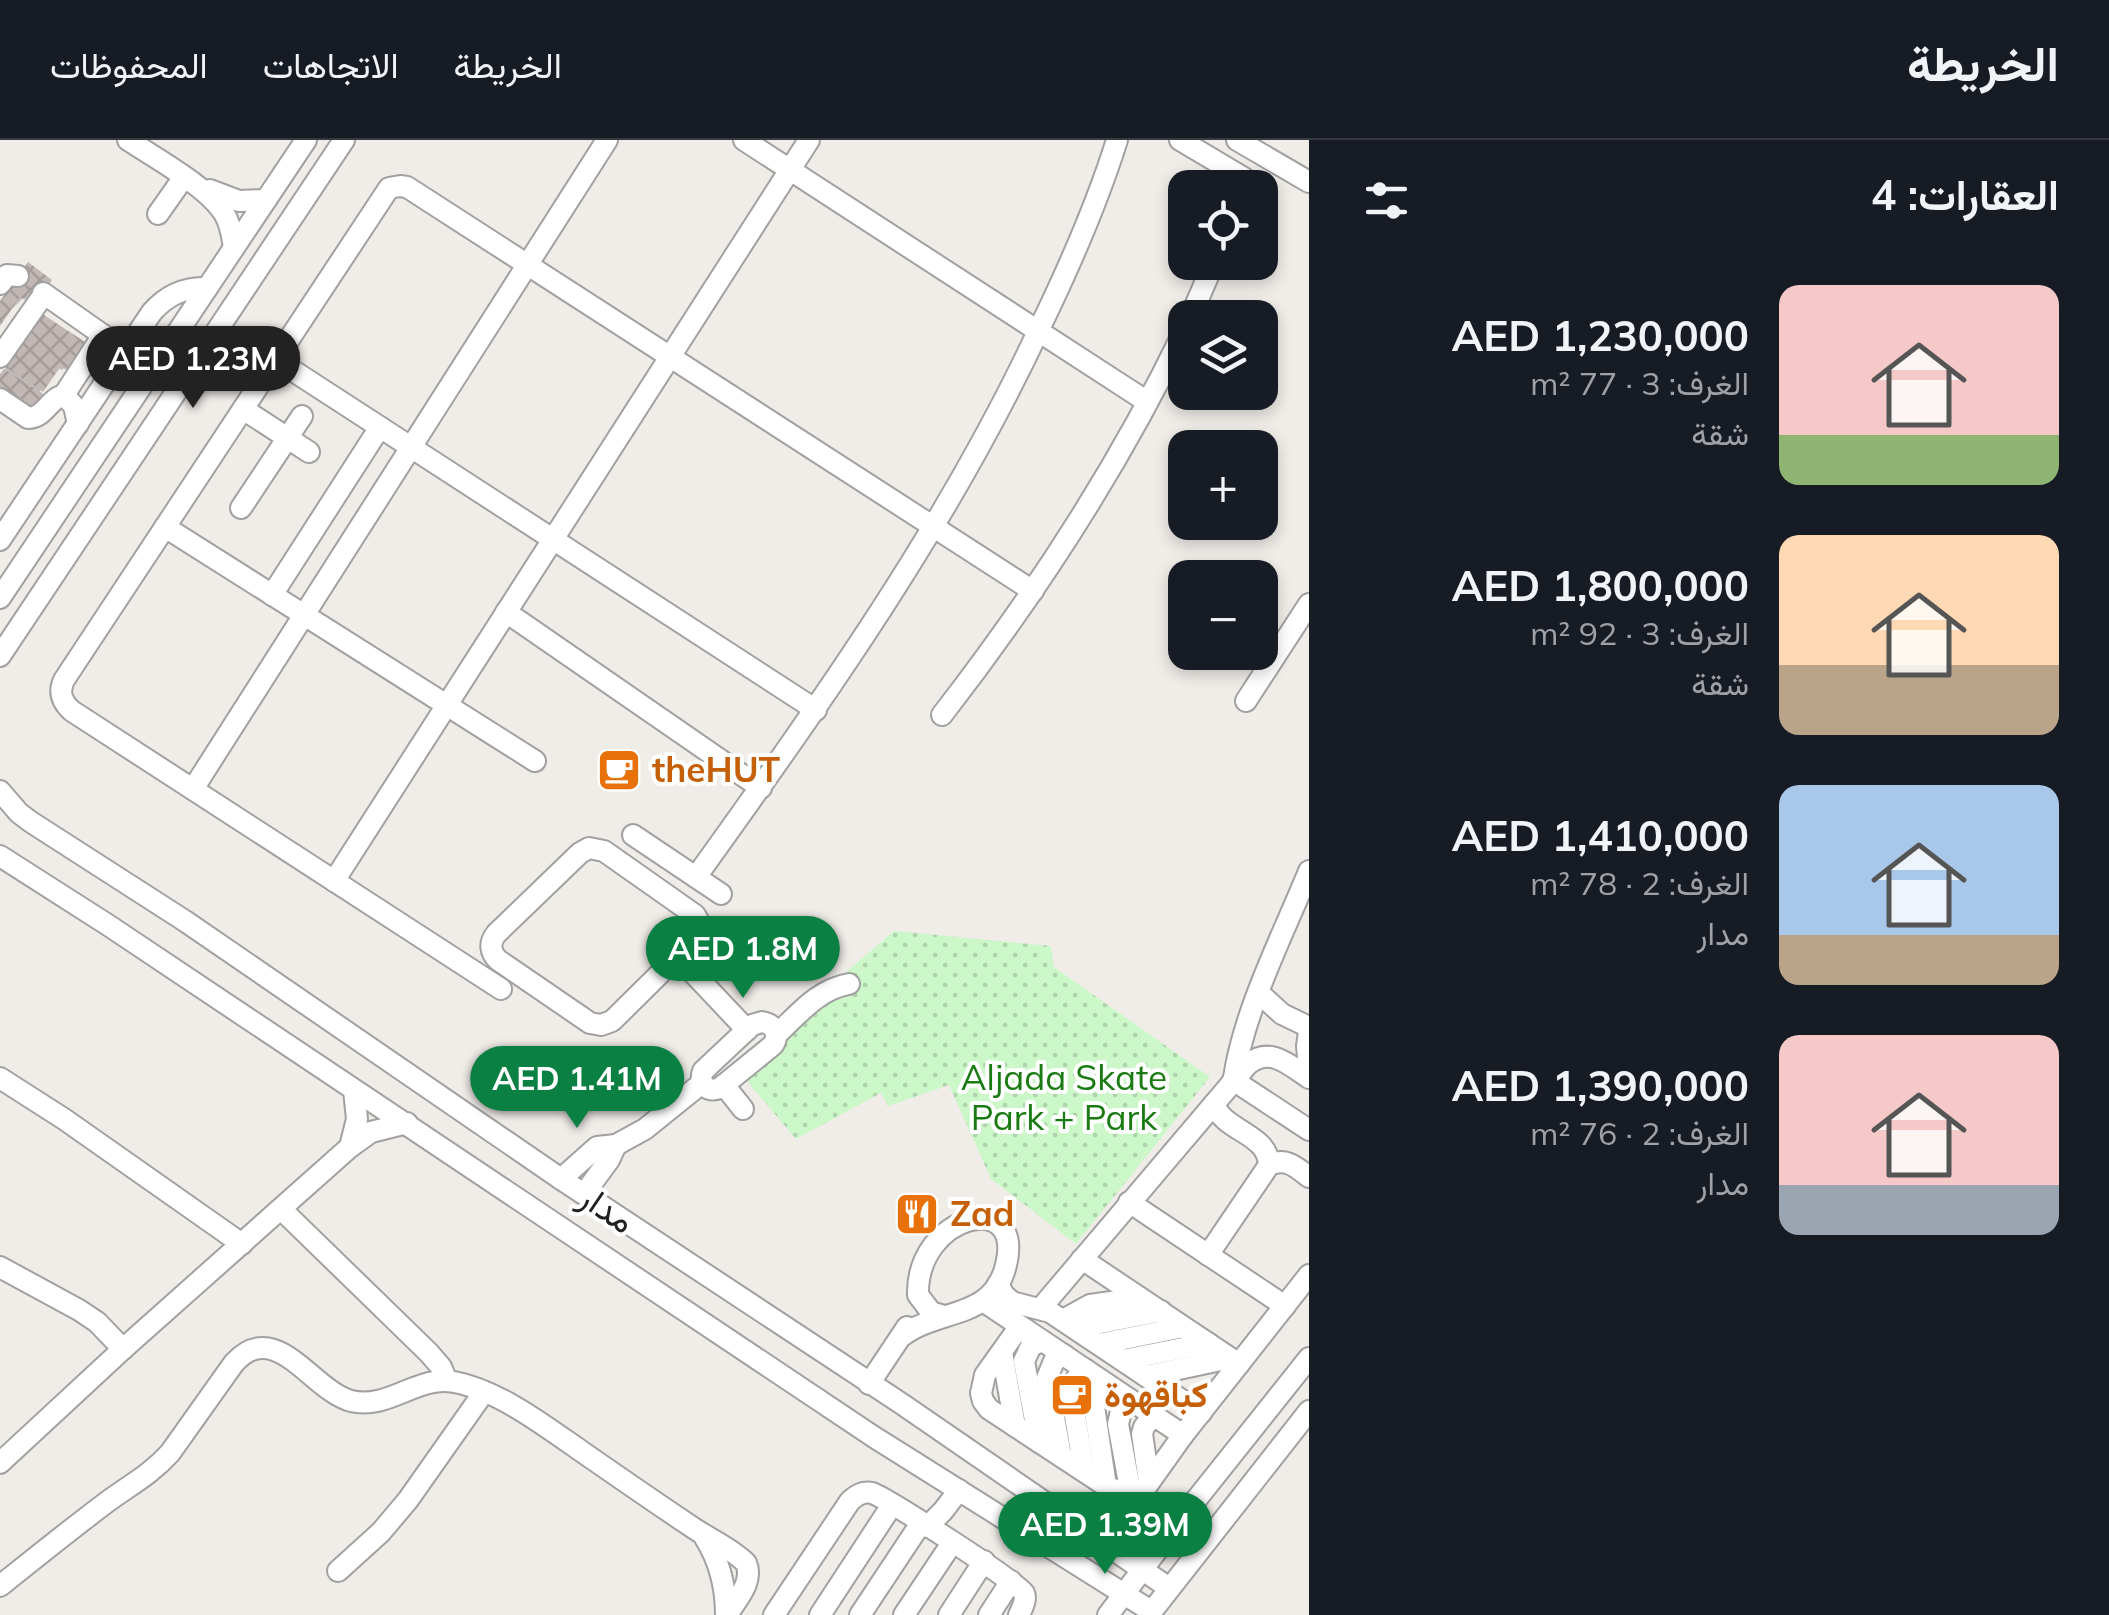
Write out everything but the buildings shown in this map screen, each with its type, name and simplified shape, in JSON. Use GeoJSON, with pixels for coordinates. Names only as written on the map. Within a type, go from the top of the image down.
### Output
{"type":"FeatureCollection","features":[{"type":"Feature","properties":{"kind":"street"},"geometry":{"type":"LineString","coordinates":[[128,140],[191,182],[230,200],[266,200]]}},
{"type":"Feature","properties":{"kind":"street"},"geometry":{"type":"LineString","coordinates":[[0,598],[306,140]]}},
{"type":"Feature","properties":{"kind":"street"},"geometry":{"type":"LineString","coordinates":[[0,656],[344,140]]}},
{"type":"Feature","properties":{"kind":"street"},"geometry":{"type":"LineString","coordinates":[[193,789],[608,140]]}},
{"type":"Feature","properties":{"kind":"street"},"geometry":{"type":"LineString","coordinates":[[744,140],[1146,401]]}},
{"type":"Feature","properties":{"kind":"street"},"geometry":{"type":"LineString","coordinates":[[334,881],[809,140]]}},
{"type":"Feature","properties":{"kind":"street"},"geometry":{"type":"LineString","coordinates":[[696,878],[816,710],[934,528],[1007,398],[1083,236],[1117,140]]}},
{"type":"Feature","properties":{"kind":"street"},"geometry":{"type":"LineString","coordinates":[[1180,140],[1223,170]]}},
{"type":"Feature","properties":{"kind":"street"},"geometry":{"type":"LineString","coordinates":[[1243,170],[1246,145],[1309,182]]}},
{"type":"Feature","properties":{"kind":"street"},"geometry":{"type":"LineString","coordinates":[[158,214],[191,182]]}},
{"type":"Feature","properties":{"kind":"street"},"geometry":{"type":"LineString","coordinates":[[191,182],[222,211],[234,247]]}},
{"type":"Feature","properties":{"kind":"street"},"geometry":{"type":"LineString","coordinates":[[501,989],[72,711],[61,693],[64,680],[386,191],[392,187],[406,188],[1034,591]]}},
{"type":"Feature","properties":{"kind":"street"},"geometry":{"type":"LineString","coordinates":[[0,540],[152,312],[180,291],[207,288]]}},
{"type":"Feature","properties":{"kind":"street"},"geometry":{"type":"LineString","coordinates":[[0,357],[44,294],[104,336],[118,342],[134,341]]}},
{"type":"Feature","properties":{"kind":"street"},"geometry":{"type":"LineString","coordinates":[[0,399],[28,418],[39,415],[55,398],[64,395],[104,336]]}},
{"type":"Feature","properties":{"kind":"street"},"geometry":{"type":"LineString","coordinates":[[275,359],[816,710]]}},
{"type":"Feature","properties":{"kind":"street"},"geometry":{"type":"LineString","coordinates":[[942,715],[1034,591],[1093,498],[1168,360]]}},
{"type":"Feature","properties":{"kind":"street"},"geometry":{"type":"LineString","coordinates":[[64,395],[74,406],[78,424]]}},
{"type":"Feature","properties":{"kind":"street"},"geometry":{"type":"LineString","coordinates":[[242,409],[308,452]]}},
{"type":"Feature","properties":{"kind":"street"},"geometry":{"type":"LineString","coordinates":[[241,508],[302,416]]}},
{"type":"Feature","properties":{"kind":"street"},"geometry":{"type":"LineString","coordinates":[[272,595],[380,427]]}},
{"type":"Feature","properties":{"kind":"street"},"geometry":{"type":"LineString","coordinates":[[32,494],[44,532]]}},
{"type":"Feature","properties":{"kind":"street"},"geometry":{"type":"LineString","coordinates":[[165,526],[534,761]]}},
{"type":"Feature","properties":{"kind":"street"},"geometry":{"type":"LineString","coordinates":[[1246,700],[1309,604]]}},
{"type":"Feature","properties":{"kind":"street"},"geometry":{"type":"LineString","coordinates":[[506,612],[760,788]]}},
{"type":"Feature","properties":{"kind":"street","name":"مدار"},"geometry":{"type":"LineString","coordinates":[[0,790],[32,822],[1169,1588]]}},
{"type":"Feature","properties":{"kind":"street"},"geometry":{"type":"LineString","coordinates":[[633,835],[721,894]]}},
{"type":"Feature","properties":{"kind":"street"},"geometry":{"type":"LineString","coordinates":[[594,848],[604,851],[699,918],[701,932],[678,958],[612,1022],[602,1026],[590,1023],[498,960],[491,945],[496,934],[580,853],[594,848]]}},
{"type":"Feature","properties":{"kind":"street","name":"مدار"},"geometry":{"type":"LineString","coordinates":[[0,856],[874,1437],[1125,1593],[1150,1613]]}},
{"type":"Feature","properties":{"kind":"street"},"geometry":{"type":"LineString","coordinates":[[1233,1080],[1259,993],[1309,870]]}},
{"type":"Feature","properties":{"kind":"street"},"geometry":{"type":"LineString","coordinates":[[678,958],[747,1030]]}},
{"type":"Feature","properties":{"kind":"street"},"geometry":{"type":"LineString","coordinates":[[702,1083],[712,1090],[724,1085],[773,1045],[776,1036],[820,995],[849,984]]}},
{"type":"Feature","properties":{"kind":"street"},"geometry":{"type":"LineString","coordinates":[[1259,993],[1282,1014],[1309,1029],[1309,1068]]}},
{"type":"Feature","properties":{"kind":"street"},"geometry":{"type":"LineString","coordinates":[[702,1083],[702,1071],[757,1022],[772,1026],[776,1036]]}},
{"type":"Feature","properties":{"kind":"street"},"geometry":{"type":"LineString","coordinates":[[1041,1308],[1253,1059],[1267,1055],[1281,1059],[1309,1078]]}},
{"type":"Feature","properties":{"kind":"street"},"geometry":{"type":"LineString","coordinates":[[0,1078],[242,1244]]}},
{"type":"Feature","properties":{"kind":"street"},"geometry":{"type":"LineString","coordinates":[[1233,1080],[1309,1130]]}},
{"type":"Feature","properties":{"kind":"street"},"geometry":{"type":"LineString","coordinates":[[561,1179],[597,1147],[616,1145],[645,1130],[702,1083]]}},
{"type":"Feature","properties":{"kind":"street"},"geometry":{"type":"LineString","coordinates":[[724,1085],[743,1109]]}},
{"type":"Feature","properties":{"kind":"street"},"geometry":{"type":"LineString","coordinates":[[350,1147],[356,1119],[354,1090]]}},
{"type":"Feature","properties":{"kind":"street"},"geometry":{"type":"LineString","coordinates":[[1214,1104],[1222,1118],[1264,1146],[1269,1165]]}},
{"type":"Feature","properties":{"kind":"street"},"geometry":{"type":"LineString","coordinates":[[0,1463],[350,1147],[370,1132],[406,1123]]}},
{"type":"Feature","properties":{"kind":"street"},"geometry":{"type":"LineString","coordinates":[[584,1194],[616,1145]]}},
{"type":"Feature","properties":{"kind":"street"},"geometry":{"type":"LineString","coordinates":[[1208,1255],[1269,1165],[1286,1162],[1309,1176]]}},
{"type":"Feature","properties":{"kind":"street"},"geometry":{"type":"LineString","coordinates":[[1129,1202],[1285,1306]]}},
{"type":"Feature","properties":{"kind":"street"},"geometry":{"type":"LineString","coordinates":[[281,1209],[429,1353],[447,1381]]}},
{"type":"Feature","properties":{"kind":"street"},"geometry":{"type":"LineString","coordinates":[[869,1384],[902,1336],[918,1294],[919,1274],[932,1245],[947,1231],[976,1219],[995,1222],[1008,1238],[1006,1268],[998,1284],[969,1310],[918,1326],[902,1336]]}},
{"type":"Feature","properties":{"kind":"street"},"geometry":{"type":"LineString","coordinates":[[1082,1258],[1234,1361]]}},
{"type":"Feature","properties":{"kind":"street"},"geometry":{"type":"LineString","coordinates":[[0,1268],[80,1310],[123,1348]]}},
{"type":"Feature","properties":{"kind":"street"},"geometry":{"type":"LineString","coordinates":[[1034,1336],[1015,1334],[1002,1352],[1016,1426],[1106,1486],[1131,1494],[1142,1491],[1150,1482],[1234,1361],[1309,1275]]}},
{"type":"Feature","properties":{"kind":"street"},"geometry":{"type":"LineString","coordinates":[[998,1284],[1017,1305],[1041,1308],[1069,1324],[1201,1412]]}},
{"type":"Feature","properties":{"kind":"street"},"geometry":{"type":"LineString","coordinates":[[918,1294],[931,1312],[944,1316]]}},
{"type":"Feature","properties":{"kind":"street"},"geometry":{"type":"LineString","coordinates":[[1069,1324],[1090,1305],[1140,1298]]}},
{"type":"Feature","properties":{"kind":"street"},"geometry":{"type":"LineString","coordinates":[[983,1301],[1182,1435]]}},
{"type":"Feature","properties":{"kind":"street"},"geometry":{"type":"LineString","coordinates":[[1069,1324],[1161,1312]]}},
{"type":"Feature","properties":{"kind":"street"},"geometry":{"type":"LineString","coordinates":[[1099,1344],[1184,1326]]}},
{"type":"Feature","properties":{"kind":"street"},"geometry":{"type":"LineString","coordinates":[[1034,1336],[1024,1361],[1038,1442]]}},
{"type":"Feature","properties":{"kind":"street"},"geometry":{"type":"LineString","coordinates":[[1123,1360],[1208,1343]]}},
{"type":"Feature","properties":{"kind":"street"},"geometry":{"type":"LineString","coordinates":[[0,1586],[106,1502],[146,1478],[181,1439],[234,1363],[246,1352],[262,1348],[279,1351],[330,1390],[354,1402],[380,1402],[421,1385],[447,1381],[484,1392],[534,1418],[704,1536],[741,1557],[750,1570],[746,1585],[727,1615]]}},
{"type":"Feature","properties":{"kind":"street"},"geometry":{"type":"LineString","coordinates":[[1061,1456],[1047,1378],[1050,1366],[1064,1355]]}},
{"type":"Feature","properties":{"kind":"street"},"geometry":{"type":"LineString","coordinates":[[1108,1615],[1309,1358]]}},
{"type":"Feature","properties":{"kind":"street"},"geometry":{"type":"LineString","coordinates":[[1146,1376],[1234,1361]]}},
{"type":"Feature","properties":{"kind":"street"},"geometry":{"type":"LineString","coordinates":[[1084,1471],[1071,1391],[1086,1370]]}},
{"type":"Feature","properties":{"kind":"street"},"geometry":{"type":"LineString","coordinates":[[1106,1486],[1094,1406],[1100,1394],[1111,1388]]}},
{"type":"Feature","properties":{"kind":"street"},"geometry":{"type":"LineString","coordinates":[[338,1571],[381,1532],[408,1500],[484,1392]]}},
{"type":"Feature","properties":{"kind":"street"},"geometry":{"type":"LineString","coordinates":[[1131,1401],[1118,1424],[1131,1494]]}},
{"type":"Feature","properties":{"kind":"street"},"geometry":{"type":"LineString","coordinates":[[1150,1613],[1309,1410]]}},
{"type":"Feature","properties":{"kind":"street"},"geometry":{"type":"LineString","coordinates":[[1150,1482],[1142,1434],[1153,1416]]}},
{"type":"Feature","properties":{"kind":"street"},"geometry":{"type":"LineString","coordinates":[[860,1615],[924,1525],[944,1511],[959,1490]]}},
{"type":"Feature","properties":{"kind":"street"},"geometry":{"type":"LineString","coordinates":[[774,1615],[850,1501],[865,1492],[1011,1581],[1024,1593],[1019,1615]]}},
{"type":"Feature","properties":{"kind":"street"},"geometry":{"type":"LineString","coordinates":[[820,1615],[892,1505]]}},
{"type":"Feature","properties":{"kind":"street"},"geometry":{"type":"LineString","coordinates":[[904,1615],[952,1542]]}},
{"type":"Feature","properties":{"kind":"street"},"geometry":{"type":"LineString","coordinates":[[949,1615],[984,1562]]}},
{"type":"Feature","properties":{"kind":"street"},"geometry":{"type":"LineString","coordinates":[[988,1615],[1011,1581]]}},
{"type":"Feature","properties":{"kind":"green space","name":"Aljada Skate Park + Park"},"geometry":{"type":"Polygon","coordinates":[[[894,931],[1051,946],[1054,967],[1210,1077],[1076,1244],[991,1179],[949,1085],[888,1106],[881,1093],[796,1139],[735,1067],[894,931]]]}},
{"type":"Feature","properties":{"kind":"place","name":"theHUT"},"geometry":{"type":"Point","coordinates":[619,770]}},
{"type":"Feature","properties":{"kind":"place","name":"Zad"},"geometry":{"type":"Point","coordinates":[917,1214]}},
{"type":"Feature","properties":{"kind":"place","name":"كباقهوة"},"geometry":{"type":"Point","coordinates":[1072,1395]}}]}
